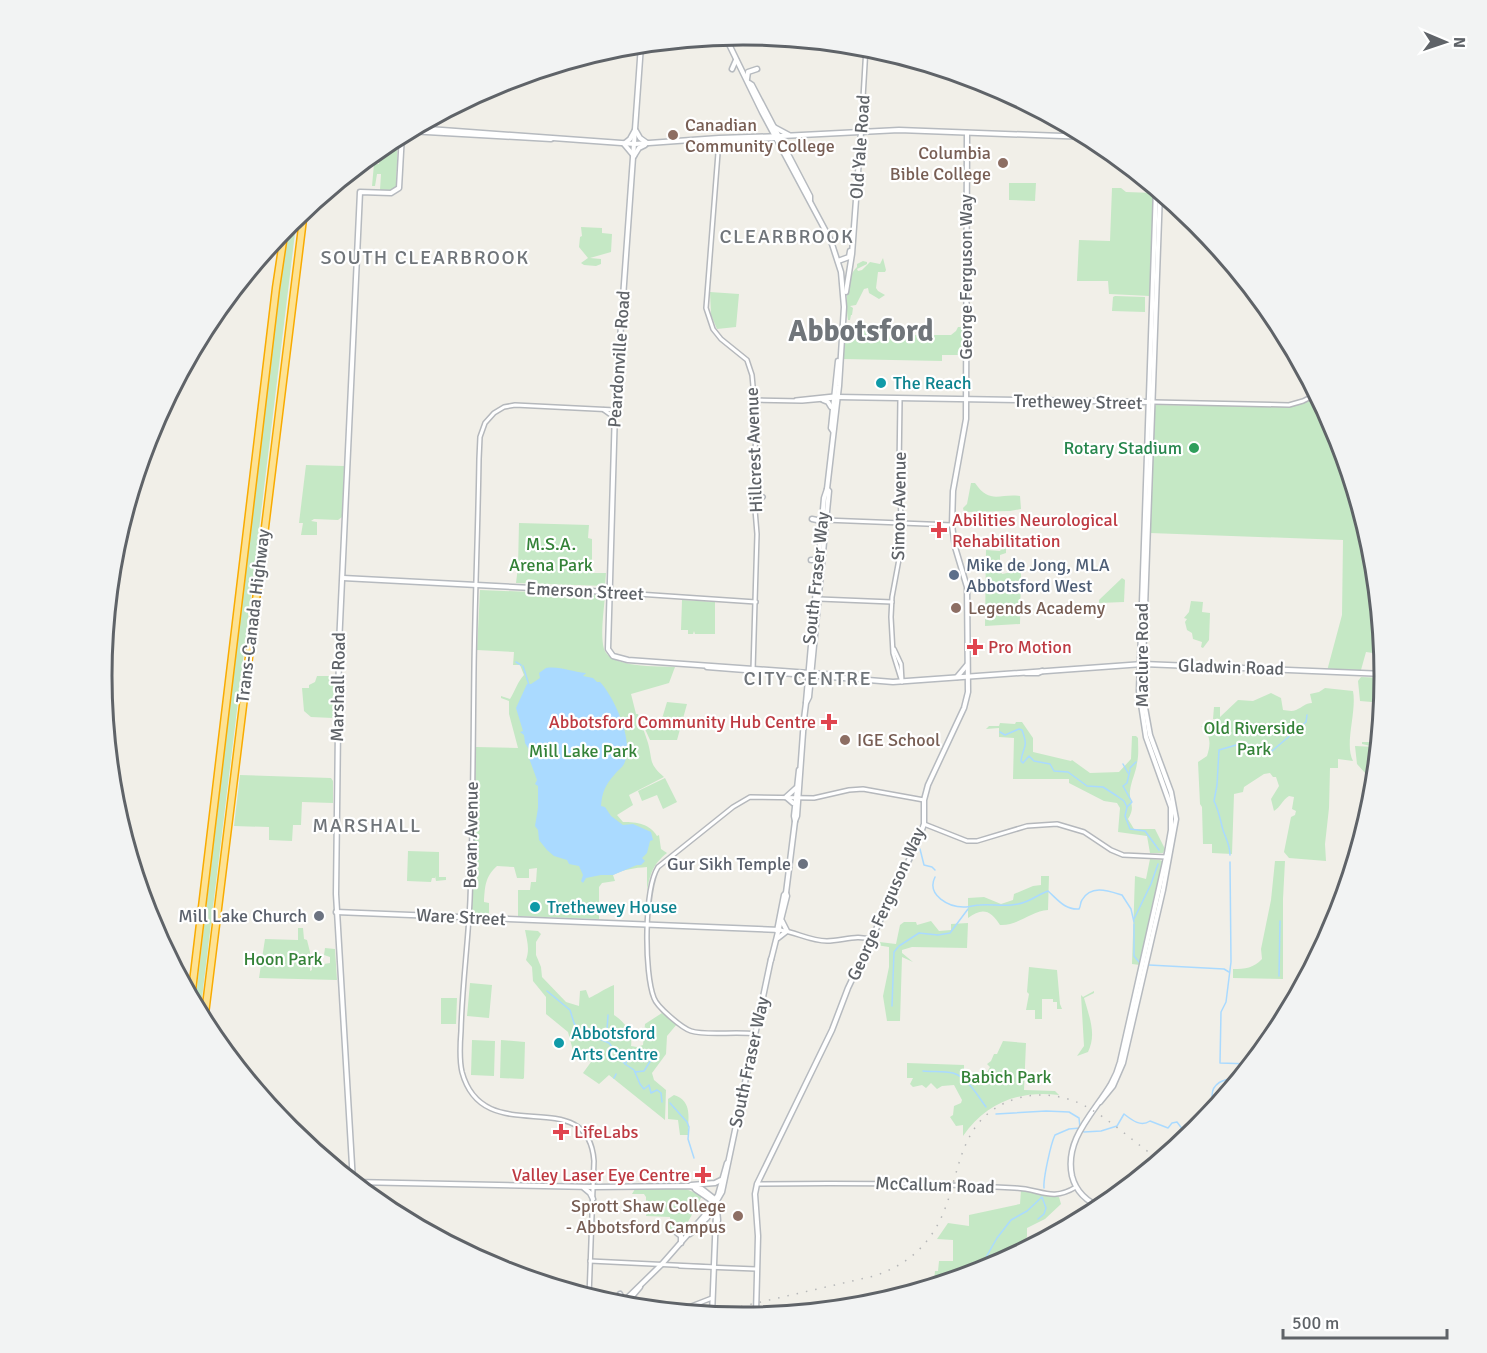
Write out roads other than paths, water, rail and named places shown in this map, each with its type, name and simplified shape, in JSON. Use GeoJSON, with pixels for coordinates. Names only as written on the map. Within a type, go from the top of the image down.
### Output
{"type":"FeatureCollection","features":[{"type":"Feature","properties":{"kind":"highway","name":"Trans-Canada Highway"},"geometry":{"type":"LineString","coordinates":[[206,1007],[302,225]]}},
{"type":"Feature","properties":{"kind":"highway","name":"Trans-Canada Highway"},"geometry":{"type":"LineString","coordinates":[[194,986],[282,246]]}},
{"type":"Feature","properties":{"kind":"highway"},"geometry":{"type":"LineString","coordinates":[[276,288],[280,248]]}},
{"type":"Feature","properties":{"kind":"main road","name":"South Fraser Way"},"geometry":{"type":"LineString","coordinates":[[729,45],[776,137],[810,196],[810,201],[831,241],[838,261],[844,299],[839,386],[835,397]]}},
{"type":"Feature","properties":{"kind":"main road","name":"Peardonville Road"},"geometry":{"type":"LineString","coordinates":[[628,660],[613,656],[608,649],[608,592],[615,410],[640,54]]}},
{"type":"Feature","properties":{"kind":"main road"},"geometry":{"type":"LineString","coordinates":[[732,69],[736,59]]}},
{"type":"Feature","properties":{"kind":"main road"},"geometry":{"type":"LineString","coordinates":[[747,81],[748,72],[757,69]]}},
{"type":"Feature","properties":{"kind":"main road"},"geometry":{"type":"LineString","coordinates":[[767,135],[772,128],[789,136]]}},
{"type":"Feature","properties":{"kind":"main road"},"geometry":{"type":"LineString","coordinates":[[430,129],[552,139]]}},
{"type":"Feature","properties":{"kind":"main road"},"geometry":{"type":"LineString","coordinates":[[624,144],[636,129]]}},
{"type":"Feature","properties":{"kind":"main road"},"geometry":{"type":"LineString","coordinates":[[636,129],[640,138],[647,144]]}},
{"type":"Feature","properties":{"kind":"main road"},"geometry":{"type":"LineString","coordinates":[[719,139],[899,130],[1070,136]]}},
{"type":"Feature","properties":{"kind":"main road"},"geometry":{"type":"LineString","coordinates":[[425,132],[624,144],[767,135],[776,137]]}},
{"type":"Feature","properties":{"kind":"main road","name":"Old Yale Road"},"geometry":{"type":"LineString","coordinates":[[844,299],[851,262],[861,132]]}},
{"type":"Feature","properties":{"kind":"main road","name":"George Ferguson Way"},"geometry":{"type":"LineString","coordinates":[[755,1308],[758,1236],[755,1194],[757,1184],[839,1016],[848,988],[918,841],[924,824],[924,800],[930,780],[964,708],[968,688],[967,587],[955,547],[952,525],[952,499],[965,422],[966,400],[967,133]]}},
{"type":"Feature","properties":{"kind":"main road"},"geometry":{"type":"LineString","coordinates":[[624,144],[634,157],[639,148],[647,144]]}},
{"type":"Feature","properties":{"kind":"main road","name":"Marshall Road"},"geometry":{"type":"LineString","coordinates":[[353,1173],[336,912],[338,648],[360,192],[391,193],[399,188],[401,146]]}},
{"type":"Feature","properties":{"kind":"main road","name":"Maclure Road"},"geometry":{"type":"LineString","coordinates":[[1076,1187],[1071,1157],[1078,1134],[1113,1086],[1124,1064],[1175,828],[1174,806],[1150,735],[1143,700],[1141,673],[1158,200]]}},
{"type":"Feature","properties":{"kind":"main road"},"geometry":{"type":"LineString","coordinates":[[838,261],[849,257],[852,248]]}},
{"type":"Feature","properties":{"kind":"main road","name":"South Fraser Way"},"geometry":{"type":"LineString","coordinates":[[795,820],[825,491],[833,431],[831,428],[837,365],[840,358]]}},
{"type":"Feature","properties":{"kind":"main road"},"geometry":{"type":"LineString","coordinates":[[839,386],[842,393],[851,398]]}},
{"type":"Feature","properties":{"kind":"main road","name":"Trethewey Street"},"geometry":{"type":"LineString","coordinates":[[835,397],[1150,402]]}},
{"type":"Feature","properties":{"kind":"main road"},"geometry":{"type":"LineString","coordinates":[[823,400],[830,404],[834,411],[840,402],[851,398]]}},
{"type":"Feature","properties":{"kind":"main road"},"geometry":{"type":"LineString","coordinates":[[1141,402],[1148,409]]}},
{"type":"Feature","properties":{"kind":"main road","name":"Maclure Road"},"geometry":{"type":"LineString","coordinates":[[1142,656],[1150,402]]}},
{"type":"Feature","properties":{"kind":"main road"},"geometry":{"type":"LineString","coordinates":[[812,519],[819,521],[821,528]]}},
{"type":"Feature","properties":{"kind":"main road","name":"South Fraser Way"},"geometry":{"type":"LineString","coordinates":[[816,599],[821,528],[824,520]]}},
{"type":"Feature","properties":{"kind":"main road","name":"Emerson Street"},"geometry":{"type":"LineString","coordinates":[[343,578],[608,592]]}},
{"type":"Feature","properties":{"kind":"main road"},"geometry":{"type":"LineString","coordinates":[[1142,656],[1150,664],[1141,673],[1130,664],[1142,656]]}},
{"type":"Feature","properties":{"kind":"main road"},"geometry":{"type":"LineString","coordinates":[[810,659],[814,670],[822,676],[808,688],[797,674],[804,669],[810,659]]}},
{"type":"Feature","properties":{"kind":"main road","name":"Gladwin Road"},"geometry":{"type":"LineString","coordinates":[[628,660],[902,682],[1031,674],[1042,671],[1130,664],[1375,675]]}},
{"type":"Feature","properties":{"kind":"main road"},"geometry":{"type":"LineString","coordinates":[[968,688],[956,678],[967,665],[972,672],[981,676]]}},
{"type":"Feature","properties":{"kind":"main road","name":"South Fraser Way"},"geometry":{"type":"LineString","coordinates":[[778,929],[787,896],[800,766]]}},
{"type":"Feature","properties":{"kind":"main road"},"geometry":{"type":"LineString","coordinates":[[794,809],[792,801],[786,797],[796,788]]}},
{"type":"Feature","properties":{"kind":"main road","name":"South Fraser Way"},"geometry":{"type":"LineString","coordinates":[[631,1298],[690,1234],[716,1203],[722,1192],[786,892]]}},
{"type":"Feature","properties":{"kind":"main road","name":"Ware Street"},"geometry":{"type":"LineString","coordinates":[[336,912],[778,929]]}},
{"type":"Feature","properties":{"kind":"main road"},"geometry":{"type":"LineString","coordinates":[[768,929],[776,937],[788,931],[782,921]]}},
{"type":"Feature","properties":{"kind":"main road","name":"South Fraser Way"},"geometry":{"type":"LineString","coordinates":[[690,1234],[714,1217],[727,1163]]}},
{"type":"Feature","properties":{"kind":"main road"},"geometry":{"type":"LineString","coordinates":[[366,1183],[593,1187],[688,1186],[722,1180]]}},
{"type":"Feature","properties":{"kind":"main road"},"geometry":{"type":"LineString","coordinates":[[688,1186],[702,1189],[716,1203],[711,1307]]}},
{"type":"Feature","properties":{"kind":"main road"},"geometry":{"type":"LineString","coordinates":[[580,1187],[587,1190],[593,1199]]}},
{"type":"Feature","properties":{"kind":"main road"},"geometry":{"type":"LineString","coordinates":[[1076,1187],[1092,1203]]}},
{"type":"Feature","properties":{"kind":"main road"},"geometry":{"type":"LineString","coordinates":[[714,1217],[722,1192]]}},
{"type":"Feature","properties":{"kind":"main road"},"geometry":{"type":"LineString","coordinates":[[677,1233],[681,1236],[681,1244]]}},
{"type":"Feature","properties":{"kind":"street","name":"Old Yale Road"},"geometry":{"type":"LineString","coordinates":[[861,132],[865,57]]}},
{"type":"Feature","properties":{"kind":"street","name":"Hillcrest Avenue"},"geometry":{"type":"LineString","coordinates":[[719,139],[706,308],[717,335],[744,357],[749,365],[754,400],[754,508],[757,534],[753,670]]}},
{"type":"Feature","properties":{"kind":"street","name":"Trethewey Street"},"geometry":{"type":"LineString","coordinates":[[794,400],[835,397]]}},
{"type":"Feature","properties":{"kind":"street","name":"Trethewey Street"},"geometry":{"type":"LineString","coordinates":[[754,400],[823,400],[835,397]]}},
{"type":"Feature","properties":{"kind":"street","name":"Trethewey Street"},"geometry":{"type":"LineString","coordinates":[[1150,402],[1289,405],[1310,397]]}},
{"type":"Feature","properties":{"kind":"street","name":"Simon Avenue"},"geometry":{"type":"LineString","coordinates":[[900,399],[899,470],[902,549],[891,602],[891,634],[893,653],[902,682]]}},
{"type":"Feature","properties":{"kind":"street","name":"Bevan Avenue"},"geometry":{"type":"LineString","coordinates":[[593,1187],[593,1153],[585,1135],[571,1122],[556,1117],[516,1116],[501,1113],[481,1102],[465,1080],[460,1061],[461,1015],[469,917],[476,585],[482,429],[494,412],[512,405],[603,409]]}},
{"type":"Feature","properties":{"kind":"street"},"geometry":{"type":"LineString","coordinates":[[603,409],[615,410]]}},
{"type":"Feature","properties":{"kind":"street"},"geometry":{"type":"LineString","coordinates":[[603,409],[611,414],[615,422]]}},
{"type":"Feature","properties":{"kind":"street"},"geometry":{"type":"LineString","coordinates":[[754,508],[757,501],[763,497]]}},
{"type":"Feature","properties":{"kind":"street"},"geometry":{"type":"LineString","coordinates":[[824,520],[952,525]]}},
{"type":"Feature","properties":{"kind":"street","name":"Emerson Street"},"geometry":{"type":"LineString","coordinates":[[608,592],[756,602]]}},
{"type":"Feature","properties":{"kind":"street"},"geometry":{"type":"LineString","coordinates":[[816,599],[891,602]]}},
{"type":"Feature","properties":{"kind":"street"},"geometry":{"type":"LineString","coordinates":[[755,1034],[692,1032],[662,1009],[653,997],[649,971],[648,925],[653,876],[662,862],[745,798],[759,796],[814,798],[863,789],[924,800]]}},
{"type":"Feature","properties":{"kind":"street"},"geometry":{"type":"LineString","coordinates":[[924,824],[967,842],[1027,826],[1057,824],[1084,832],[1123,855],[1168,857]]}},
{"type":"Feature","properties":{"kind":"street","name":"Ware Street"},"geometry":{"type":"LineString","coordinates":[[778,929],[821,941],[850,938],[871,940]]}},
{"type":"Feature","properties":{"kind":"street"},"geometry":{"type":"LineString","coordinates":[[761,1176],[766,1184]]}},
{"type":"Feature","properties":{"kind":"street"},"geometry":{"type":"LineString","coordinates":[[1068,1193],[1073,1179]]}},
{"type":"Feature","properties":{"kind":"street","name":"McCallum Road"},"geometry":{"type":"LineString","coordinates":[[757,1184],[858,1183],[966,1186],[1016,1188],[1053,1195],[1081,1194]]}},
{"type":"Feature","properties":{"kind":"street"},"geometry":{"type":"LineString","coordinates":[[589,1288],[593,1187]]}},
{"type":"Feature","properties":{"kind":"street"},"geometry":{"type":"LineString","coordinates":[[1068,1193],[1076,1187]]}},
{"type":"Feature","properties":{"kind":"street"},"geometry":{"type":"LineString","coordinates":[[670,1255],[675,1265]]}},
{"type":"Feature","properties":{"kind":"street"},"geometry":{"type":"LineString","coordinates":[[590,1261],[756,1269]]}},
{"type":"Feature","properties":{"kind":"street"},"geometry":{"type":"LineString","coordinates":[[691,1306],[712,1298]]}},
{"type":"Feature","properties":{"kind":"water"},"geometry":{"type":"Polygon","coordinates":[[[546,668],[586,673],[583,676],[600,682],[617,709],[625,733],[627,755],[623,765],[606,786],[601,806],[605,807],[611,816],[623,825],[633,824],[651,832],[653,840],[650,841],[647,853],[642,858],[645,861],[641,865],[613,875],[586,878],[583,883],[581,881],[583,875],[579,866],[569,864],[567,860],[554,856],[539,840],[535,826],[538,808],[538,786],[535,784],[537,780],[529,758],[530,751],[525,743],[524,735],[520,732],[523,731],[516,708],[527,684],[540,678],[539,673],[546,668]]]}},
{"type":"Feature","properties":{"kind":"waterway"},"geometry":{"type":"LineString","coordinates":[[516,662],[521,665]]}},
{"type":"Feature","properties":{"kind":"waterway"},"geometry":{"type":"LineString","coordinates":[[523,666],[529,685]]}},
{"type":"Feature","properties":{"kind":"waterway"},"geometry":{"type":"LineString","coordinates":[[1255,748],[1266,748],[1272,751],[1306,722],[1307,715]]}},
{"type":"Feature","properties":{"kind":"waterway"},"geometry":{"type":"LineString","coordinates":[[1000,732],[1005,735],[1019,729],[1022,730],[1025,744],[1021,761],[1023,763],[1029,756],[1034,761],[1050,764],[1054,771],[1068,772],[1087,786],[1103,787],[1124,801],[1127,807],[1125,816],[1130,829],[1145,831],[1159,850]]}},
{"type":"Feature","properties":{"kind":"waterway"},"geometry":{"type":"LineString","coordinates":[[1230,855],[1229,845],[1214,801],[1219,750],[1243,743],[1253,746]]}},
{"type":"Feature","properties":{"kind":"waterway"},"geometry":{"type":"LineString","coordinates":[[1130,768],[1136,762]]}},
{"type":"Feature","properties":{"kind":"waterway"},"geometry":{"type":"LineString","coordinates":[[1123,764],[1128,773]]}},
{"type":"Feature","properties":{"kind":"waterway"},"geometry":{"type":"LineString","coordinates":[[1127,807],[1132,802],[1123,786],[1127,783],[1130,770]]}},
{"type":"Feature","properties":{"kind":"waterway"},"geometry":{"type":"LineString","coordinates":[[920,849],[924,865],[935,870]]}},
{"type":"Feature","properties":{"kind":"waterway"},"geometry":{"type":"LineString","coordinates":[[1230,862],[1231,962],[1226,1002],[1221,1012],[1220,1063],[1243,1064]]}},
{"type":"Feature","properties":{"kind":"waterway"},"geometry":{"type":"LineString","coordinates":[[1134,919],[1158,864]]}},
{"type":"Feature","properties":{"kind":"waterway"},"geometry":{"type":"LineString","coordinates":[[935,877],[933,883],[936,895],[946,903],[959,907],[1013,905],[1026,902],[1048,891],[1066,906],[1079,909],[1082,900],[1090,892],[1095,890],[1112,892],[1122,895],[1131,909],[1134,922]]}},
{"type":"Feature","properties":{"kind":"waterway"},"geometry":{"type":"LineString","coordinates":[[899,946],[919,933],[938,935],[950,933],[968,909]]}},
{"type":"Feature","properties":{"kind":"waterway"},"geometry":{"type":"LineString","coordinates":[[1279,976],[1280,921]]}},
{"type":"Feature","properties":{"kind":"waterway"},"geometry":{"type":"LineString","coordinates":[[1134,924],[1134,956],[1140,963]]}},
{"type":"Feature","properties":{"kind":"waterway"},"geometry":{"type":"LineString","coordinates":[[892,1006],[894,952],[898,947]]}},
{"type":"Feature","properties":{"kind":"waterway"},"geometry":{"type":"LineString","coordinates":[[1149,965],[1224,969],[1229,972]]}},
{"type":"Feature","properties":{"kind":"waterway"},"geometry":{"type":"LineString","coordinates":[[547,991],[570,1010],[574,1023],[583,1038],[595,1037],[609,1043],[625,1064],[634,1070],[644,1089],[649,1085],[651,1093],[657,1090],[661,1093],[662,1102]]}},
{"type":"Feature","properties":{"kind":"waterway"},"geometry":{"type":"LineString","coordinates":[[602,1040],[607,1030],[608,1015]]}},
{"type":"Feature","properties":{"kind":"waterway"},"geometry":{"type":"LineString","coordinates":[[626,1063],[631,1053]]}},
{"type":"Feature","properties":{"kind":"waterway"},"geometry":{"type":"LineString","coordinates":[[635,1072],[644,1071],[651,1060]]}},
{"type":"Feature","properties":{"kind":"waterway"},"geometry":{"type":"LineString","coordinates":[[923,1071],[950,1072],[958,1075],[972,1087],[986,1107]]}},
{"type":"Feature","properties":{"kind":"waterway"},"geometry":{"type":"LineString","coordinates":[[614,1078],[616,1074]]}},
{"type":"Feature","properties":{"kind":"waterway"},"geometry":{"type":"LineString","coordinates":[[1213,1099],[1215,1086],[1230,1079]]}},
{"type":"Feature","properties":{"kind":"waterway"},"geometry":{"type":"LineString","coordinates":[[670,1103],[687,1122],[688,1139],[694,1158]]}},
{"type":"Feature","properties":{"kind":"waterway"},"geometry":{"type":"LineString","coordinates":[[996,1114],[1069,1112],[1079,1118],[1080,1128]]}},
{"type":"Feature","properties":{"kind":"waterway"},"geometry":{"type":"LineString","coordinates":[[1044,1188],[1051,1145],[1055,1135],[1069,1129],[1080,1128],[1084,1132],[1101,1131],[1117,1126],[1124,1114],[1137,1122],[1150,1121],[1168,1128],[1172,1123],[1177,1122],[1183,1130]]}},
{"type":"Feature","properties":{"kind":"waterway"},"geometry":{"type":"LineString","coordinates":[[984,1260],[1011,1220],[1027,1211],[1042,1197],[1046,1208],[1044,1214],[1038,1219]]}},
{"type":"Feature","properties":{"kind":"railway"},"geometry":{"type":"LineString","coordinates":[[735,1308],[874,1276],[907,1260],[926,1242],[942,1216],[968,1139],[979,1123],[994,1109],[1015,1099],[1044,1095],[1074,1101],[1096,1112],[1154,1156]]}},
{"type":"Feature","properties":{"kind":"railway"},"geometry":{"type":"LineString","coordinates":[[770,1307],[795,1306]]}},
{"type":"Feature","properties":{"kind":"place","name":"Canadian Community College"},"geometry":{"type":"Point","coordinates":[673,135]}},
{"type":"Feature","properties":{"kind":"place","name":"Columbia Bible College"},"geometry":{"type":"Point","coordinates":[1003,163]}},
{"type":"Feature","properties":{"kind":"place","name":"The Reach"},"geometry":{"type":"Point","coordinates":[881,383]}},
{"type":"Feature","properties":{"kind":"place","name":"Rotary Stadium"},"geometry":{"type":"Point","coordinates":[1194,448]}},
{"type":"Feature","properties":{"kind":"place","name":"Abilities Neurological Rehabilitation"},"geometry":{"type":"Point","coordinates":[939,530]}},
{"type":"Feature","properties":{"kind":"place","name":"Mike de Jong, MLA Abbotsford West"},"geometry":{"type":"Point","coordinates":[954,575]}},
{"type":"Feature","properties":{"kind":"place","name":"Legends Academy"},"geometry":{"type":"Point","coordinates":[956,608]}},
{"type":"Feature","properties":{"kind":"place","name":"Pro Motion"},"geometry":{"type":"Point","coordinates":[975,647]}},
{"type":"Feature","properties":{"kind":"place","name":"Abbotsford Community Hub Centre"},"geometry":{"type":"Point","coordinates":[829,722]}},
{"type":"Feature","properties":{"kind":"place","name":"IGE School"},"geometry":{"type":"Point","coordinates":[845,740]}},
{"type":"Feature","properties":{"kind":"place","name":"Gur Sikh Temple"},"geometry":{"type":"Point","coordinates":[803,864]}},
{"type":"Feature","properties":{"kind":"place","name":"Trethewey House"},"geometry":{"type":"Point","coordinates":[535,907]}},
{"type":"Feature","properties":{"kind":"place","name":"Mill Lake Church"},"geometry":{"type":"Point","coordinates":[319,916]}},
{"type":"Feature","properties":{"kind":"place","name":"Abbotsford Arts Centre"},"geometry":{"type":"Point","coordinates":[559,1043]}},
{"type":"Feature","properties":{"kind":"place","name":"LifeLabs"},"geometry":{"type":"Point","coordinates":[561,1132]}},
{"type":"Feature","properties":{"kind":"place","name":"Valley Laser Eye Centre"},"geometry":{"type":"Point","coordinates":[703,1175]}},
{"type":"Feature","properties":{"kind":"place","name":"Sprott Shaw College - Abbotsford Campus"},"geometry":{"type":"Point","coordinates":[738,1216]}},
{"type":"Feature","properties":{"kind":"district","name":"CLEARBROOK"},"geometry":{"type":"Point","coordinates":[787,236]}},
{"type":"Feature","properties":{"kind":"district","name":"SOUTH CLEARBROOK"},"geometry":{"type":"Point","coordinates":[425,257]}},
{"type":"Feature","properties":{"kind":"district","name":"Abbotsford"},"geometry":{"type":"Point","coordinates":[861,331]}},
{"type":"Feature","properties":{"kind":"district","name":"CITY CENTRE"},"geometry":{"type":"Point","coordinates":[808,678]}},
{"type":"Feature","properties":{"kind":"district","name":"MARSHALL"},"geometry":{"type":"Point","coordinates":[367,825]}},
{"type":"Feature","properties":{"kind":"park label","name":"M.S.A. Arena Park"},"geometry":{"type":"Point","coordinates":[551,554]}},
{"type":"Feature","properties":{"kind":"park label","name":"Old Riverside Park"},"geometry":{"type":"Point","coordinates":[1254,738]}},
{"type":"Feature","properties":{"kind":"park label","name":"Mill Lake Park"},"geometry":{"type":"Point","coordinates":[583,751]}},
{"type":"Feature","properties":{"kind":"park label","name":"Hoon Park"},"geometry":{"type":"Point","coordinates":[283,959]}},
{"type":"Feature","properties":{"kind":"park label","name":"Babich Park"},"geometry":{"type":"Point","coordinates":[1006,1077]}}]}
